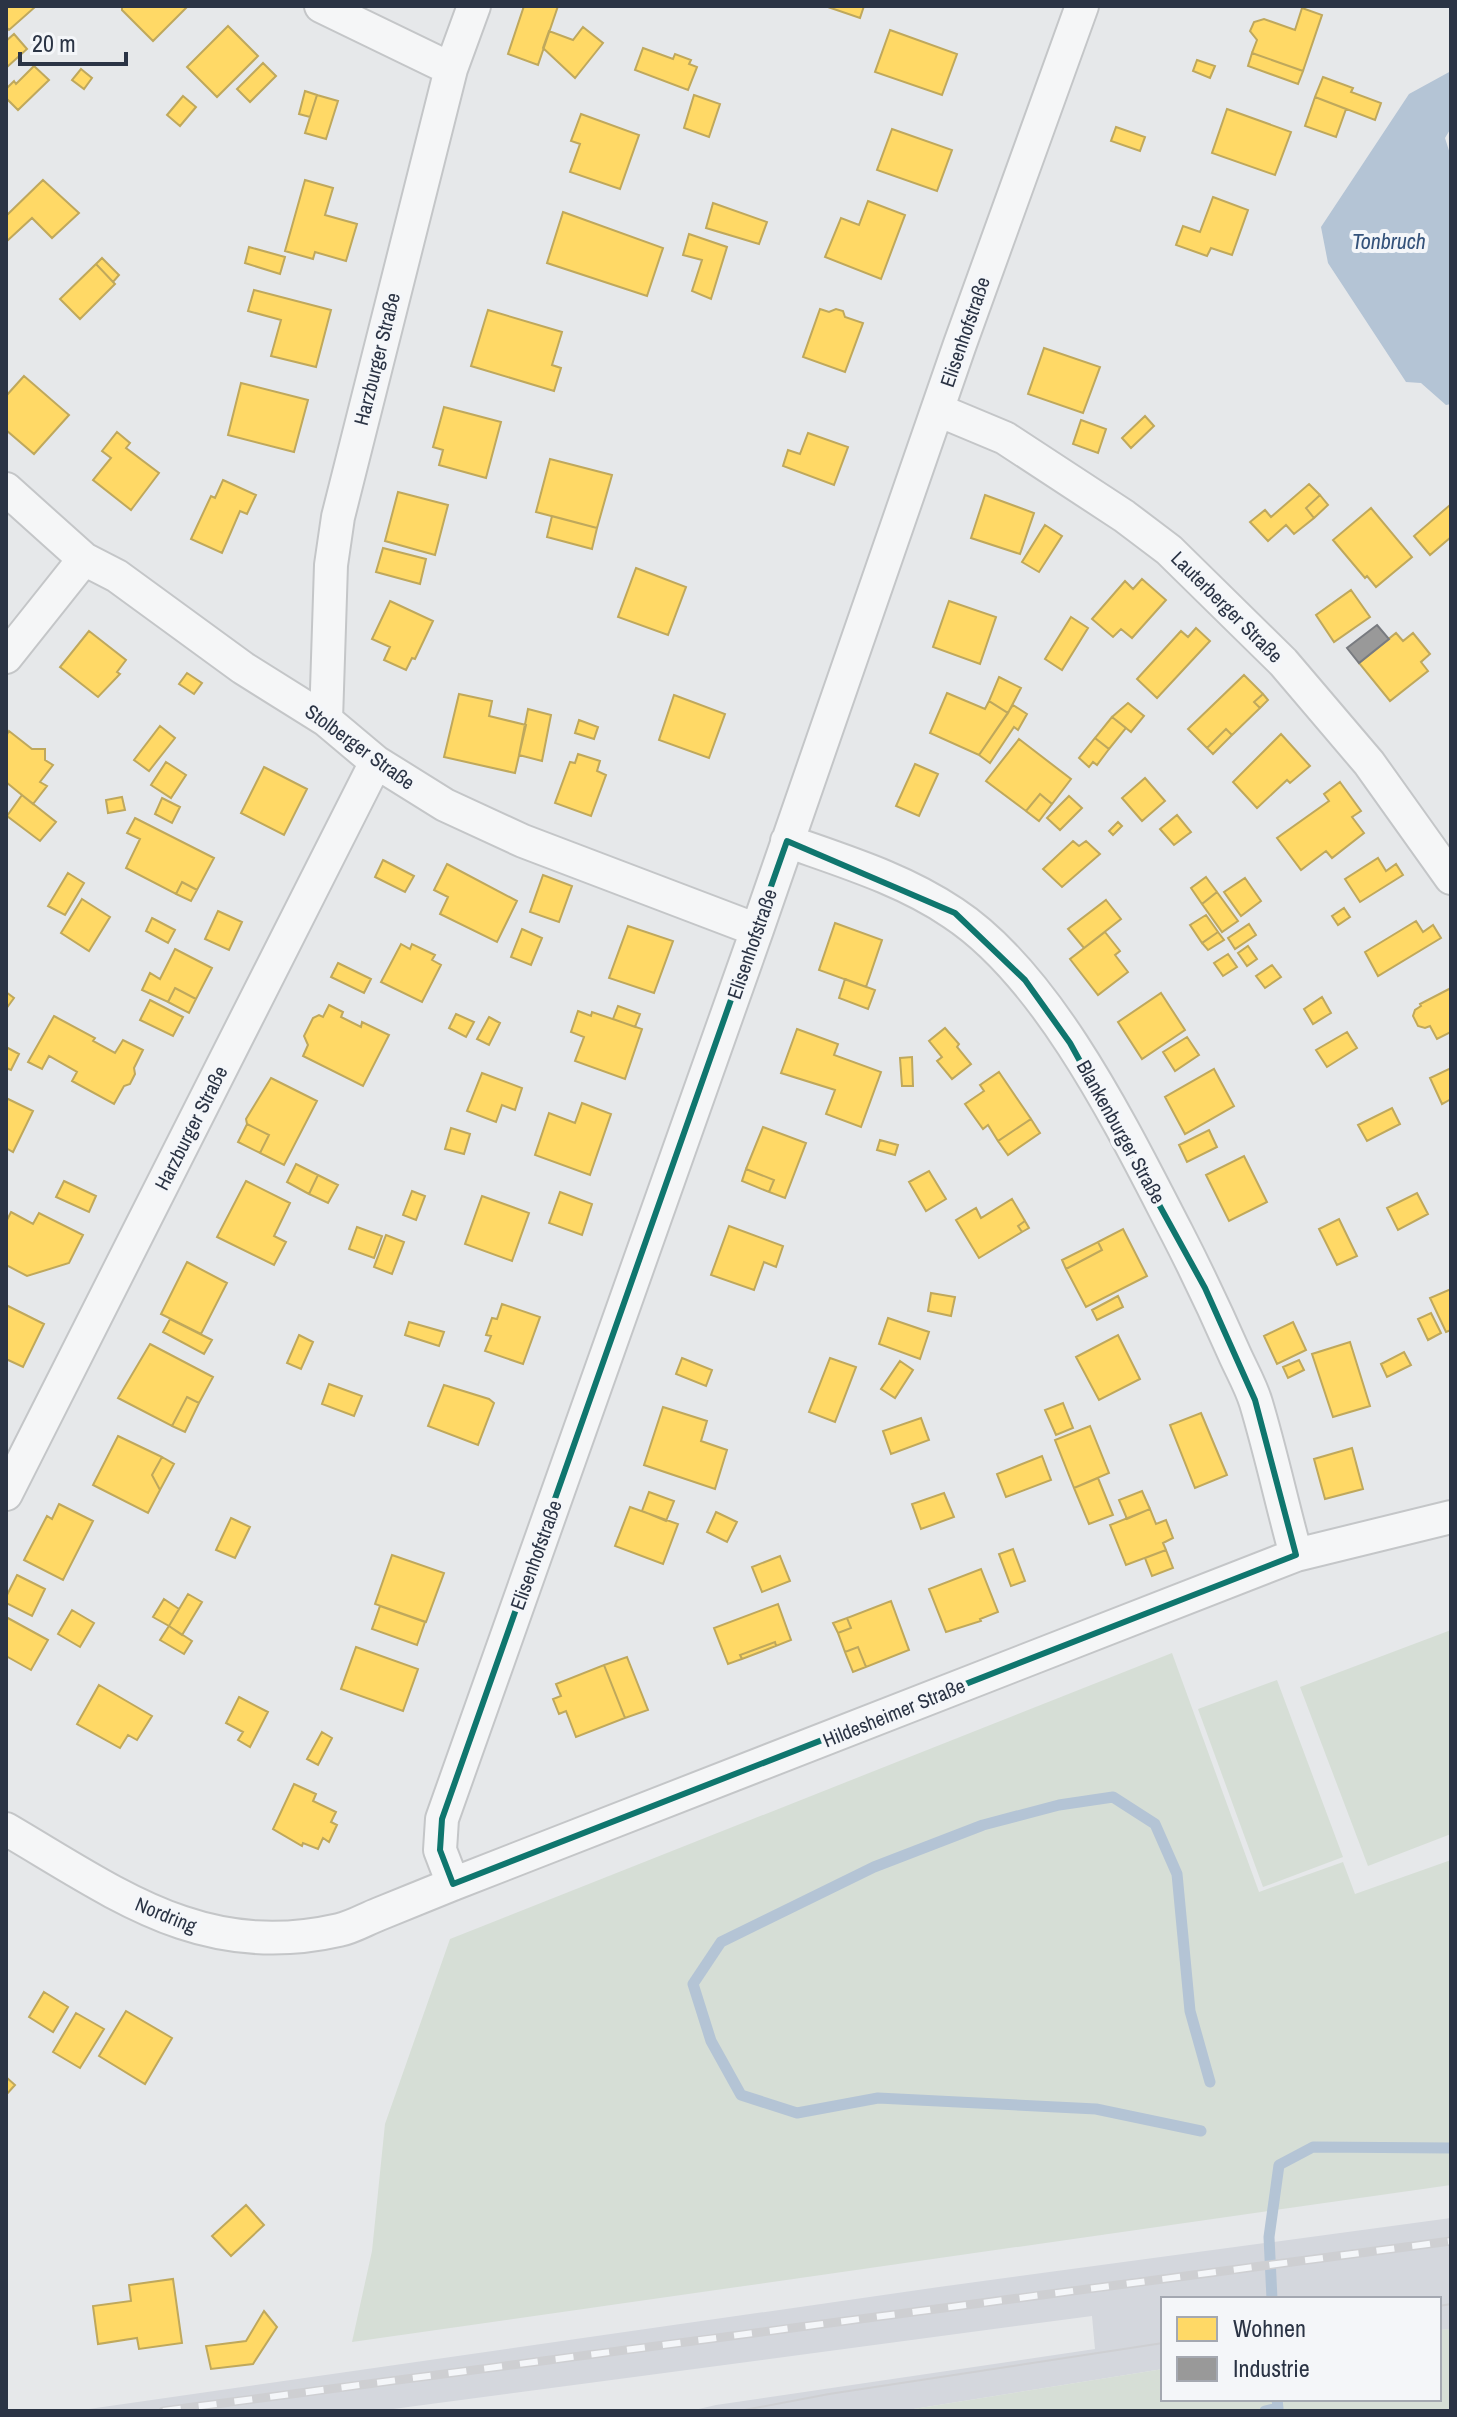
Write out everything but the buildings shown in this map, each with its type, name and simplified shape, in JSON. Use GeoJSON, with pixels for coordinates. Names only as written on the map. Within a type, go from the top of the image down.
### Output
{"type":"FeatureCollection","features":[{"type":"Feature","properties":{"kind":"street"},"geometry":{"type":"LineString","coordinates":[[321,6],[451,69]]}},
{"type":"Feature","properties":{"kind":"street","name":"Harzburger Straße"},"geometry":{"type":"LineString","coordinates":[[326,720],[331,565],[338,517],[451,69],[474,6]]}},
{"type":"Feature","properties":{"kind":"street","name":"Elisenhofstraße"},"geometry":{"type":"LineString","coordinates":[[453,1884],[440,1850],[442,1819],[1082,6]]}},
{"type":"Feature","properties":{"kind":"street","name":"Lauterberger Straße"},"geometry":{"type":"LineString","coordinates":[[938,410],[1005,438],[1124,516],[1169,550],[1283,662],[1369,763],[1451,878]]}},
{"type":"Feature","properties":{"kind":"street","name":"Stolberger Straße"},"geometry":{"type":"LineString","coordinates":[[6,489],[84,559],[117,576],[243,668],[326,720],[376,762],[445,805],[523,841],[757,930]]}},
{"type":"Feature","properties":{"kind":"street"},"geometry":{"type":"LineString","coordinates":[[6,657],[84,559]]}},
{"type":"Feature","properties":{"kind":"street","name":"Harzburger Straße"},"geometry":{"type":"LineString","coordinates":[[6,1494],[376,762]]}},
{"type":"Feature","properties":{"kind":"street","name":"Blankenburger Straße"},"geometry":{"type":"LineString","coordinates":[[787,841],[914,890],[955,913],[992,945],[1025,980],[1070,1043],[1125,1134],[1191,1260],[1255,1400],[1296,1555]]}},
{"type":"Feature","properties":{"kind":"street","name":"Hildesheimer Straße"},"geometry":{"type":"LineString","coordinates":[[343,1929],[1296,1555],[1451,1517]]}},
{"type":"Feature","properties":{"kind":"street","name":"Nordring"},"geometry":{"type":"LineString","coordinates":[[6,1829],[123,1897],[180,1923],[221,1935],[287,1939],[343,1929]]}},
{"type":"Feature","properties":{"kind":"highlighted area"},"geometry":{"type":"Polygon","coordinates":[[[787,841],[955,913],[1025,980],[1070,1043],[1205,1288],[1255,1400],[1296,1555],[453,1884],[440,1850],[442,1819],[787,841]]]}},
{"type":"Feature","properties":{"kind":"shaded area"},"geometry":{"type":"Polygon","coordinates":[[[1451,1630],[1451,1834],[1368,1866],[1300,1687],[1451,1630]]]}},
{"type":"Feature","properties":{"kind":"shaded area"},"geometry":{"type":"Polygon","coordinates":[[[1172,1653],[1259,1892],[1343,1862],[1355,1894],[1451,1860],[1451,2185],[352,2342],[372,2251],[385,2124],[450,1939],[1172,1653]]]}},
{"type":"Feature","properties":{"kind":"shaded area"},"geometry":{"type":"Polygon","coordinates":[[[1277,1680],[1343,1857],[1263,1887],[1198,1709],[1277,1680]]]}},
{"type":"Feature","properties":{"kind":"shaded area"},"geometry":{"type":"Polygon","coordinates":[[[1451,2218],[1451,2329],[1441,2330],[1441,2297],[1161,2297],[1161,2369],[901,2411],[690,2411],[1095,2349],[1092,2316],[378,2411],[75,2411],[939,2287],[1451,2218]]]}},
{"type":"Feature","properties":{"kind":"shaded area"},"geometry":{"type":"Polygon","coordinates":[[[1451,2329],[1451,2411],[901,2411],[1161,2369],[1161,2401],[1441,2401],[1441,2330],[1451,2329]]]}},
{"type":"Feature","properties":{"kind":"water","name":"Tonbruch"},"geometry":{"type":"Polygon","coordinates":[[[1451,71],[1451,128],[1445,138],[1451,157],[1451,404],[1446,405],[1421,383],[1406,382],[1328,263],[1321,227],[1409,94],[1451,71]]]}},
{"type":"Feature","properties":{"kind":"waterway"},"geometry":{"type":"LineString","coordinates":[[1201,2131],[1096,2109],[878,2098],[797,2113],[741,2095],[711,2041],[693,1984],[721,1942],[874,1867],[983,1825],[1059,1805],[1113,1797],[1155,1824],[1177,1874],[1190,2011],[1210,2082]]}},
{"type":"Feature","properties":{"kind":"waterway"},"geometry":{"type":"LineString","coordinates":[[1272,2297],[1269,2237],[1279,2165],[1313,2147],[1451,2148]]}},
{"type":"Feature","properties":{"kind":"waterway"},"geometry":{"type":"LineString","coordinates":[[1265,2411],[1278,2408],[1277,2401]]}},
{"type":"Feature","properties":{"kind":"tram line"},"geometry":{"type":"LineString","coordinates":[[1441,2306],[1451,2304]]}},
{"type":"Feature","properties":{"kind":"tram line"},"geometry":{"type":"LineString","coordinates":[[739,2411],[829,2394],[1161,2343]]}},
{"type":"Feature","properties":{"kind":"railway"},"geometry":{"type":"LineString","coordinates":[[163,2411],[1451,2241]]}}]}
